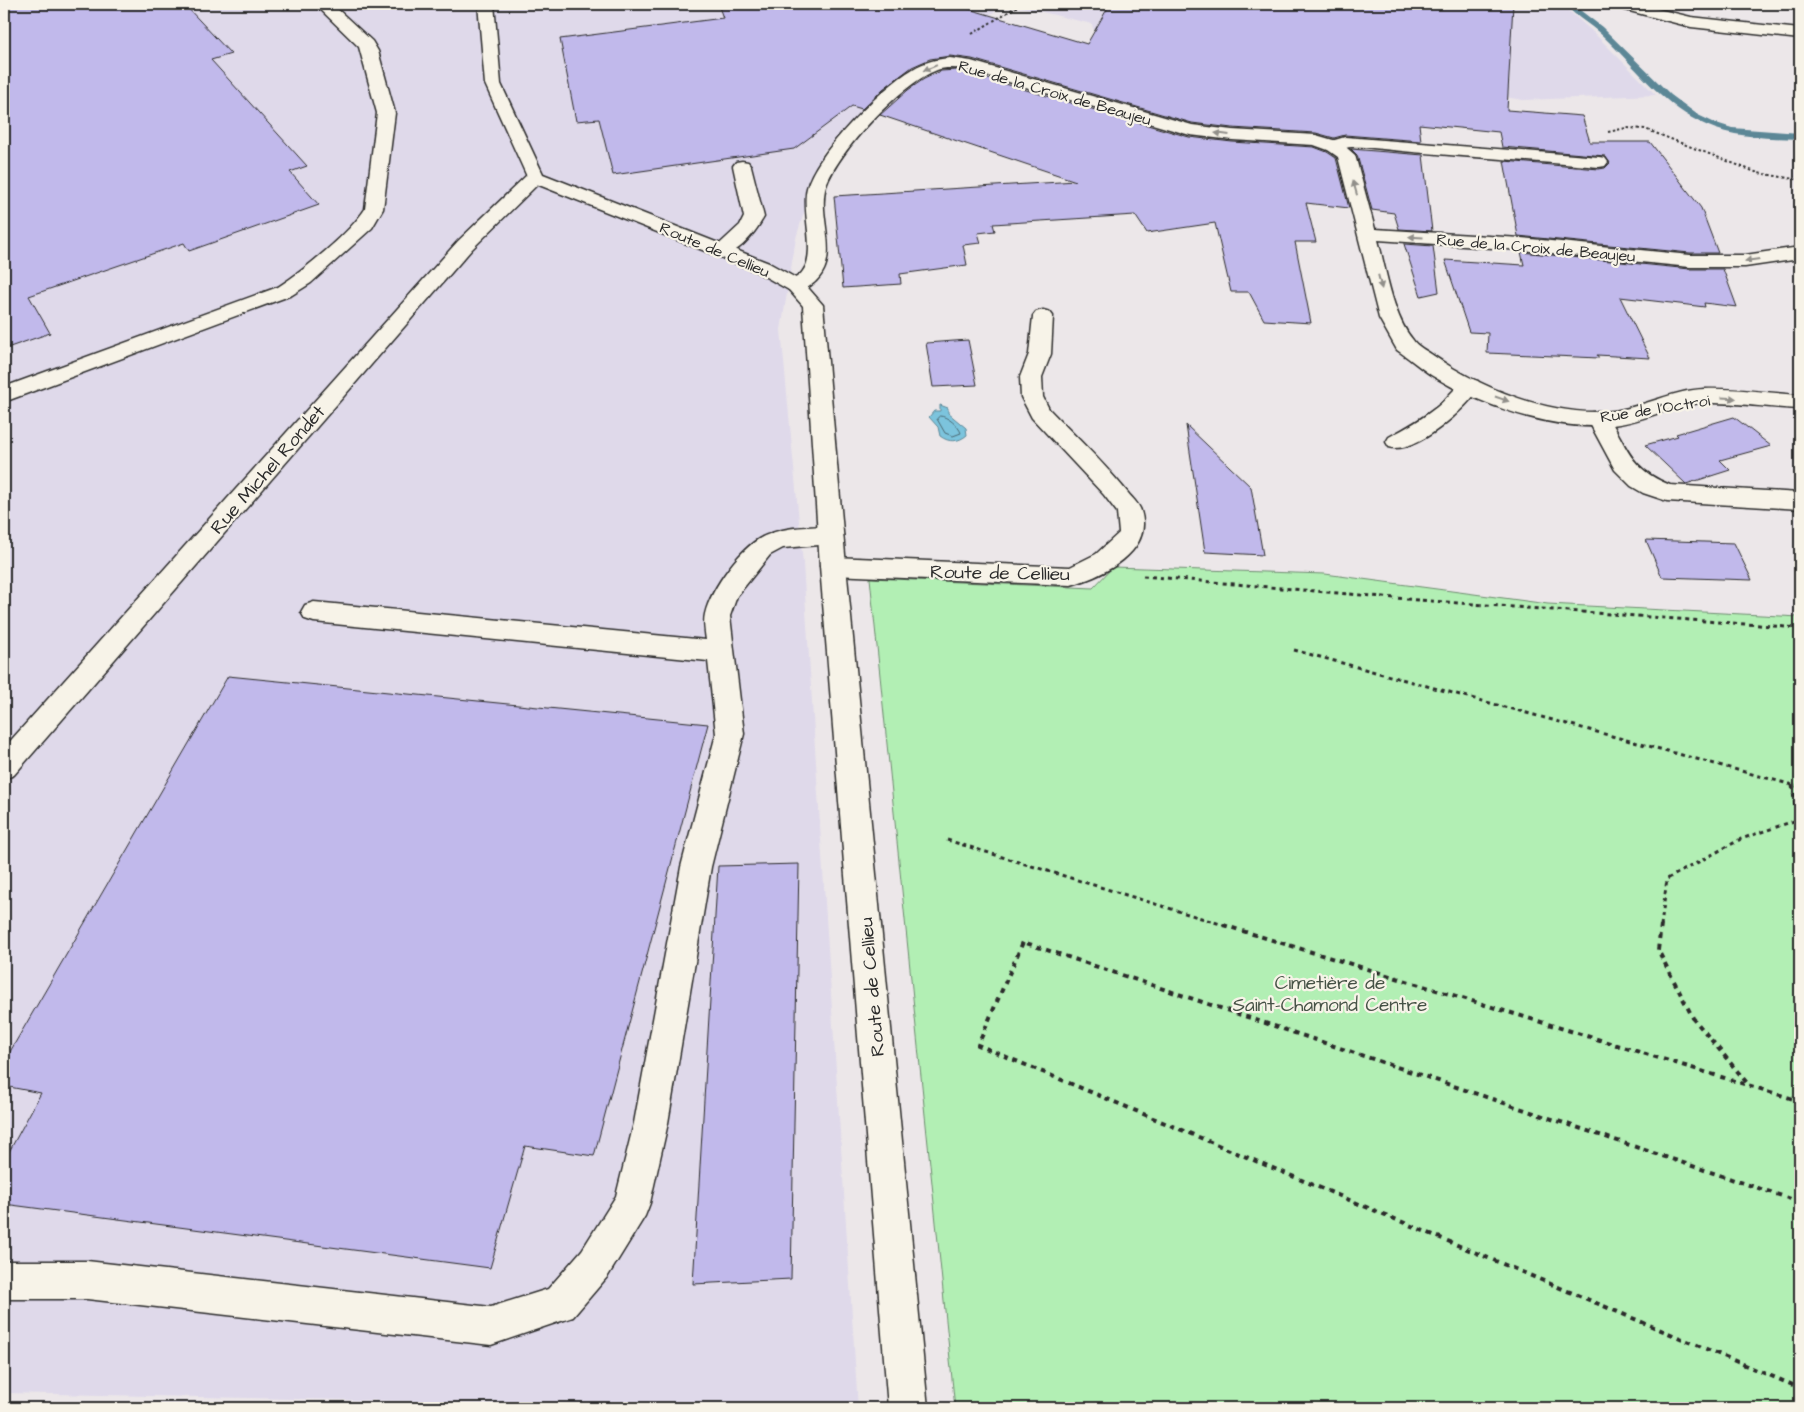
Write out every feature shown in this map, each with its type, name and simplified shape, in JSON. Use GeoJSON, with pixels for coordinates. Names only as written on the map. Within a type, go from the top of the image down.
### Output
{"type":"FeatureCollection","features":[{"type":"Feature","properties":{"kind":"street"},"geometry":{"type":"LineString","coordinates":[[4,395],[285,291],[304,279],[365,224],[374,209],[386,113],[370,51],[366,44],[323,4]]}},
{"type":"Feature","properties":{"kind":"street"},"geometry":{"type":"LineString","coordinates":[[486,4],[493,84],[535,177]]}},
{"type":"Feature","properties":{"kind":"street"},"geometry":{"type":"LineString","coordinates":[[1619,4],[1691,22],[1800,34]]}},
{"type":"Feature","properties":{"kind":"street","name":"Rue de la Croix de Beaujeu"},"geometry":{"type":"LineString","coordinates":[[796,286],[813,273],[818,262],[814,206],[817,187],[825,170],[854,132],[888,96],[919,72],[934,66],[952,63],[971,66],[1190,130],[1232,135],[1316,140],[1334,146],[1355,141],[1440,150],[1516,154],[1599,162]]}},
{"type":"Feature","properties":{"kind":"street"},"geometry":{"type":"LineString","coordinates":[[1334,146],[1346,155],[1369,234]]}},
{"type":"Feature","properties":{"kind":"street"},"geometry":{"type":"LineString","coordinates":[[722,251],[748,228],[754,217],[742,166]]}},
{"type":"Feature","properties":{"kind":"street","name":"Route de Cellieu"},"geometry":{"type":"LineString","coordinates":[[535,177],[762,267],[796,286],[813,305],[833,566],[908,1408]]}},
{"type":"Feature","properties":{"kind":"street","name":"Rue Michel Rondet"},"geometry":{"type":"LineString","coordinates":[[4,767],[465,244],[535,177]]}},
{"type":"Feature","properties":{"kind":"street","name":"Rue de la Croix de Beaujeu"},"geometry":{"type":"LineString","coordinates":[[1369,234],[1521,244],[1690,261],[1746,261],[1800,253]]}},
{"type":"Feature","properties":{"kind":"street","name":"Rue de l'Octroi"},"geometry":{"type":"LineString","coordinates":[[1369,234],[1389,318],[1405,345],[1439,370],[1486,394],[1543,413],[1580,418],[1613,418],[1668,403],[1704,396],[1800,402]]}},
{"type":"Feature","properties":{"kind":"street","name":"Route de Cellieu"},"geometry":{"type":"LineString","coordinates":[[833,566],[1071,576],[1096,568],[1114,554],[1131,535],[1129,511],[1112,488],[1040,413],[1032,397],[1031,377],[1040,354],[1043,316]]}},
{"type":"Feature","properties":{"kind":"street"},"geometry":{"type":"LineString","coordinates":[[1397,442],[1423,428],[1453,407],[1470,386]]}},
{"type":"Feature","properties":{"kind":"street"},"geometry":{"type":"LineString","coordinates":[[1598,418],[1626,470],[1652,488],[1668,493],[1800,500]]}},
{"type":"Feature","properties":{"kind":"street"},"geometry":{"type":"LineString","coordinates":[[4,1280],[87,1280],[491,1326],[560,1304],[594,1263],[632,1203],[651,1123],[696,867],[730,734],[717,616],[725,592],[761,549],[775,540],[790,537],[831,535]]}},
{"type":"Feature","properties":{"kind":"street"},"geometry":{"type":"LineString","coordinates":[[314,612],[720,652]]}},
{"type":"Feature","properties":{"kind":"path"},"geometry":{"type":"LineString","coordinates":[[952,63],[949,56],[952,49],[1021,4]]}},
{"type":"Feature","properties":{"kind":"path"},"geometry":{"type":"LineString","coordinates":[[1599,162],[1598,135],[1626,128],[1639,128],[1758,173],[1800,180]]}},
{"type":"Feature","properties":{"kind":"path"},"geometry":{"type":"LineString","coordinates":[[1140,576],[1418,600],[1800,628]]}},
{"type":"Feature","properties":{"kind":"path"},"geometry":{"type":"LineString","coordinates":[[1294,650],[1800,787]]}},
{"type":"Feature","properties":{"kind":"path"},"geometry":{"type":"LineString","coordinates":[[1748,1085],[1693,1018],[1658,950],[1667,879],[1741,839],[1799,822],[1792,785]]}},
{"type":"Feature","properties":{"kind":"path"},"geometry":{"type":"LineString","coordinates":[[947,840],[1800,1101]]}},
{"type":"Feature","properties":{"kind":"path"},"geometry":{"type":"LineString","coordinates":[[1800,1202],[1023,942],[978,1046],[1800,1388]]}},
{"type":"Feature","properties":{"kind":"shaded area"},"geometry":{"type":"Polygon","coordinates":[[[4,4],[1005,4],[902,77],[823,151],[796,238],[781,330],[803,564],[858,1408],[751,1408],[4,1393],[4,4]]]}},
{"type":"Feature","properties":{"kind":"shaded area"},"geometry":{"type":"Polygon","coordinates":[[[1009,4],[1561,4],[1594,33],[1656,95],[1523,100],[1093,29],[1092,24],[1009,4]]]}},
{"type":"Feature","properties":{"kind":"green space","name":"Cimetière de Saint-Chamond Centre"},"geometry":{"type":"Polygon","coordinates":[[[1113,567],[1325,574],[1548,604],[1800,617],[1800,1408],[955,1408],[870,578],[1093,588],[1113,567]]]}},
{"type":"Feature","properties":{"kind":"water"},"geometry":{"type":"Polygon","coordinates":[[[940,405],[948,408],[948,413],[966,428],[967,435],[954,441],[940,436],[938,427],[929,417],[934,411],[940,411],[940,405]]]}},
{"type":"Feature","properties":{"kind":"building"},"geometry":{"type":"Polygon","coordinates":[[[4,4],[184,4],[231,54],[211,60],[307,166],[290,172],[319,205],[189,251],[184,243],[29,296],[50,333],[4,349],[4,4]]]}},
{"type":"Feature","properties":{"kind":"building"},"geometry":{"type":"Polygon","coordinates":[[[718,4],[952,4],[1087,44],[1110,4],[1513,4],[1507,110],[1582,116],[1590,142],[1650,142],[1701,208],[1718,253],[1690,253],[1518,236],[1504,161],[1599,169],[1605,168],[1610,163],[1605,156],[1502,147],[1499,132],[1419,124],[1421,141],[1345,135],[1334,138],[1316,133],[1232,128],[1192,123],[972,59],[950,56],[930,59],[912,67],[883,89],[862,109],[852,106],[794,149],[613,175],[599,119],[576,121],[560,39],[723,18],[718,4]]]}},
{"type":"Feature","properties":{"kind":"building"},"geometry":{"type":"Polygon","coordinates":[[[957,70],[1189,137],[1232,142],[1314,147],[1336,158],[1349,208],[1306,203],[1316,242],[1295,242],[1311,323],[1264,320],[1249,292],[1231,292],[1215,223],[1147,233],[1135,215],[993,224],[995,231],[978,233],[981,243],[963,245],[967,265],[900,274],[901,284],[843,288],[834,196],[1076,181],[880,115],[908,90],[924,79],[941,71],[957,70]]]}},
{"type":"Feature","properties":{"kind":"building"},"geometry":{"type":"Polygon","coordinates":[[[1351,149],[1423,155],[1432,231],[1399,229],[1394,213],[1372,210],[1357,155],[1351,149]]]}},
{"type":"Feature","properties":{"kind":"building"},"geometry":{"type":"Polygon","coordinates":[[[1404,244],[1433,246],[1439,292],[1421,296],[1404,244]]]}},
{"type":"Feature","properties":{"kind":"building"},"geometry":{"type":"Polygon","coordinates":[[[1521,252],[1690,269],[1723,269],[1737,307],[1704,303],[1705,307],[1620,297],[1650,358],[1597,355],[1599,358],[1487,353],[1488,333],[1469,332],[1445,260],[1524,265],[1521,252]]]}},
{"type":"Feature","properties":{"kind":"building"},"geometry":{"type":"Polygon","coordinates":[[[968,340],[977,385],[933,387],[926,343],[968,340]]]}},
{"type":"Feature","properties":{"kind":"building"},"geometry":{"type":"Polygon","coordinates":[[[1734,417],[1771,446],[1720,460],[1730,470],[1686,484],[1645,445],[1678,436],[1676,434],[1734,417]]]}},
{"type":"Feature","properties":{"kind":"building"},"geometry":{"type":"Polygon","coordinates":[[[1186,425],[1251,487],[1263,555],[1205,552],[1186,425]]]}},
{"type":"Feature","properties":{"kind":"building"},"geometry":{"type":"Polygon","coordinates":[[[1646,540],[1734,543],[1752,580],[1662,577],[1646,540]]]}},
{"type":"Feature","properties":{"kind":"building"},"geometry":{"type":"Polygon","coordinates":[[[228,676],[708,724],[594,1156],[525,1146],[490,1268],[4,1204],[4,1161],[41,1093],[4,1086],[4,1062],[228,676]]]}},
{"type":"Feature","properties":{"kind":"building"},"geometry":{"type":"Polygon","coordinates":[[[799,864],[791,1279],[693,1284],[718,866],[799,864]]]}},
{"type":"Feature","properties":{"kind":"waterway"},"geometry":{"type":"LineString","coordinates":[[1568,4],[1609,37],[1668,97],[1695,117],[1721,128],[1732,130],[1755,134],[1800,136]]}}]}
